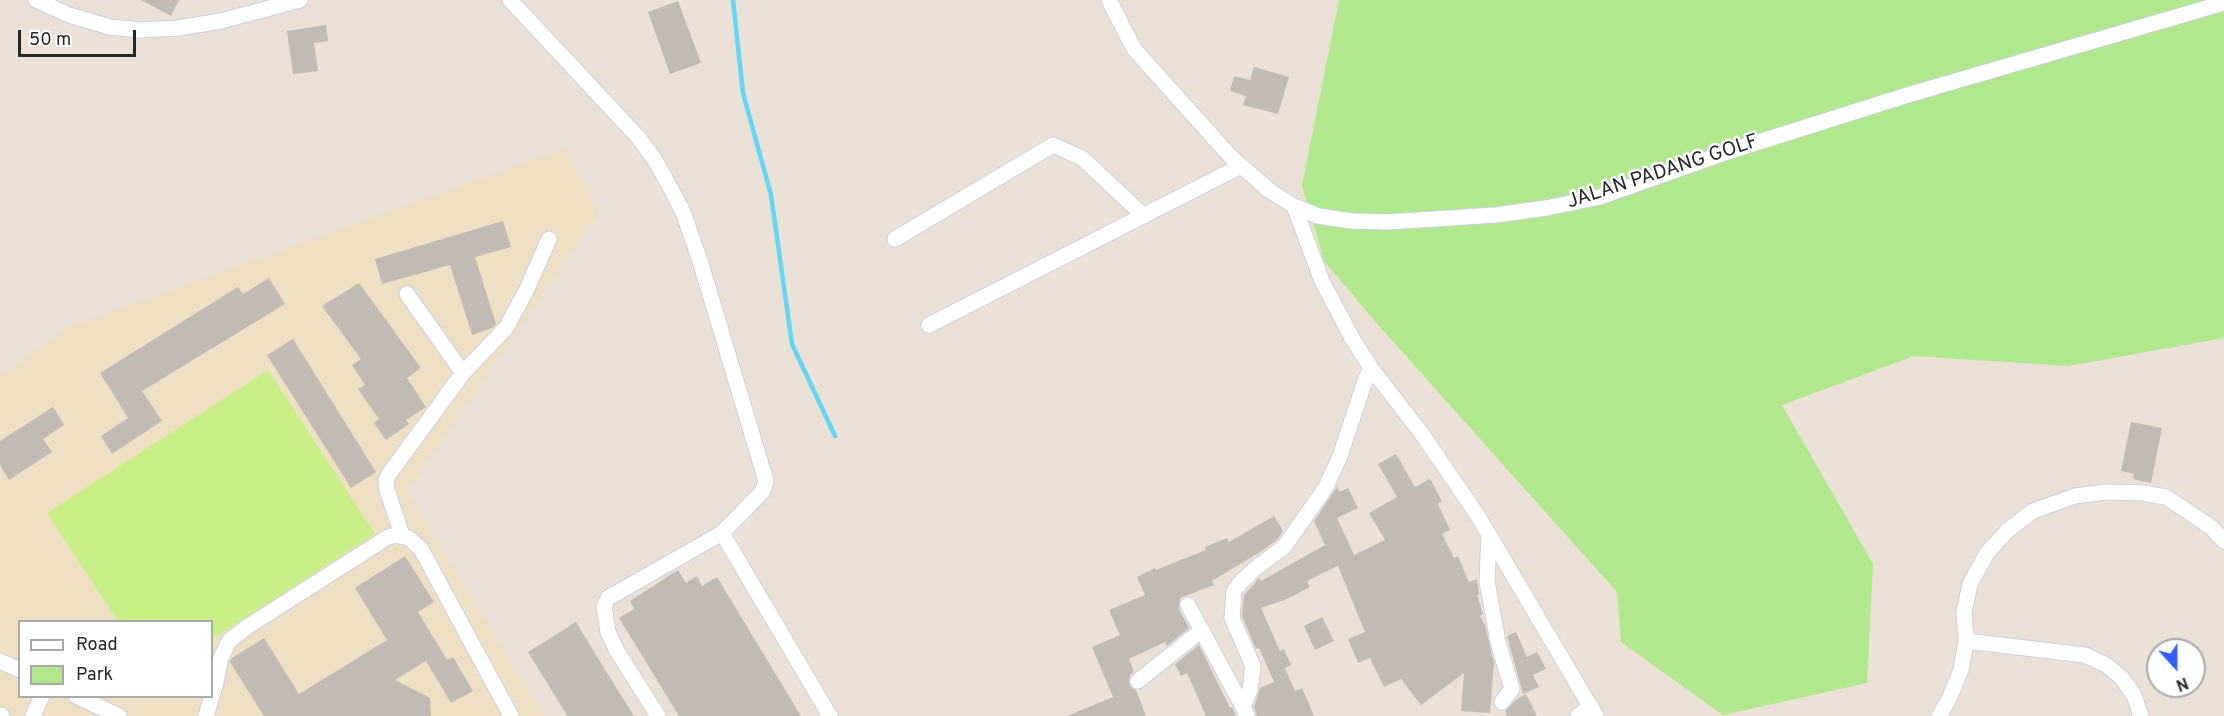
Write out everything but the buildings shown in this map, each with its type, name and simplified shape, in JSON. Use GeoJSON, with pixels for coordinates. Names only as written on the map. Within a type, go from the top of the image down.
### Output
{"type":"FeatureCollection","features":[{"type":"Feature","properties":{"kind":"street"},"geometry":{"type":"LineString","coordinates":[[36,0],[69,15],[110,27],[140,30],[178,28],[248,15],[300,0]]}},
{"type":"Feature","properties":{"kind":"street"},"geometry":{"type":"LineString","coordinates":[[248,15],[260,0]]}},
{"type":"Feature","properties":{"kind":"street"},"geometry":{"type":"LineString","coordinates":[[510,0],[638,137],[655,160],[683,212],[701,264],[766,480],[763,491],[722,533],[608,598],[604,607],[608,632],[617,651],[658,716]]}},
{"type":"Feature","properties":{"kind":"street","name":"JALAN PADANG GOLF"},"geometry":{"type":"LineString","coordinates":[[1109,0],[1134,49],[1241,166],[1270,191],[1294,206],[1318,216],[1352,221],[1387,222],[1496,215],[1600,197],[1730,152],[1911,94],[2224,3]]}},
{"type":"Feature","properties":{"kind":"street"},"geometry":{"type":"LineString","coordinates":[[895,239],[1053,145],[1082,158],[1144,216]]}},
{"type":"Feature","properties":{"kind":"street"},"geometry":{"type":"LineString","coordinates":[[929,325],[1241,166]]}},
{"type":"Feature","properties":{"kind":"street"},"geometry":{"type":"LineString","coordinates":[[1294,206],[1322,281],[1352,338],[1371,368],[1422,434],[1490,535],[1593,711],[1578,716]]}},
{"type":"Feature","properties":{"kind":"street"},"geometry":{"type":"LineString","coordinates":[[402,535],[387,490],[386,480],[463,373],[506,328],[527,289],[549,239]]}},
{"type":"Feature","properties":{"kind":"street"},"geometry":{"type":"LineString","coordinates":[[407,294],[463,373]]}},
{"type":"Feature","properties":{"kind":"street"},"geometry":{"type":"LineString","coordinates":[[1245,712],[1253,666],[1232,618],[1234,591],[1257,567],[1284,547],[1326,488],[1340,456],[1371,368]]}},
{"type":"Feature","properties":{"kind":"street"},"geometry":{"type":"LineString","coordinates":[[1939,716],[1961,670],[1966,641],[1965,612],[1970,584],[1987,553],[2008,530],[2033,511],[2075,496],[2106,492],[2143,493],[2166,497],[2211,527],[2224,541]]}},
{"type":"Feature","properties":{"kind":"street"},"geometry":{"type":"LineString","coordinates":[[722,533],[830,716]]}},
{"type":"Feature","properties":{"kind":"street"},"geometry":{"type":"LineString","coordinates":[[213,692],[221,658],[229,641],[247,627],[388,537],[402,535],[422,549],[511,716]]}},
{"type":"Feature","properties":{"kind":"street"},"geometry":{"type":"LineString","coordinates":[[1490,535],[1487,581],[1498,642],[1512,689],[1502,702]]}},
{"type":"Feature","properties":{"kind":"street"},"geometry":{"type":"LineString","coordinates":[[1188,605],[1245,712]]}},
{"type":"Feature","properties":{"kind":"street"},"geometry":{"type":"LineString","coordinates":[[1138,681],[1202,630]]}},
{"type":"Feature","properties":{"kind":"street"},"geometry":{"type":"LineString","coordinates":[[1966,641],[2085,655],[2106,665],[2121,677],[2134,695],[2141,716]]}},
{"type":"Feature","properties":{"kind":"street"},"geometry":{"type":"LineString","coordinates":[[0,661],[18,669]]}},
{"type":"Feature","properties":{"kind":"street"},"geometry":{"type":"LineString","coordinates":[[33,716],[41,698]]}},
{"type":"Feature","properties":{"kind":"street"},"geometry":{"type":"LineString","coordinates":[[80,698],[119,716]]}},
{"type":"Feature","properties":{"kind":"street"},"geometry":{"type":"LineString","coordinates":[[206,716],[211,698]]}},
{"type":"Feature","properties":{"kind":"shaded area"},"geometry":{"type":"Polygon","coordinates":[[[566,148],[599,212],[407,491],[545,716],[0,716],[0,376],[69,327],[566,148]]]}},
{"type":"Feature","properties":{"kind":"green space"},"geometry":{"type":"Polygon","coordinates":[[[1339,0],[2224,0],[2224,338],[2068,366],[1914,356],[1782,405],[1873,564],[1867,683],[1723,715],[1621,642],[1617,592],[1380,327],[1324,261],[1302,185],[1339,0]]]}},
{"type":"Feature","properties":{"kind":"green space"},"geometry":{"type":"Polygon","coordinates":[[[268,370],[375,534],[213,638],[213,620],[117,620],[47,513],[268,370]]]}},
{"type":"Feature","properties":{"kind":"waterway"},"geometry":{"type":"LineString","coordinates":[[733,0],[743,93],[771,195],[792,344],[835,436]]}}]}
